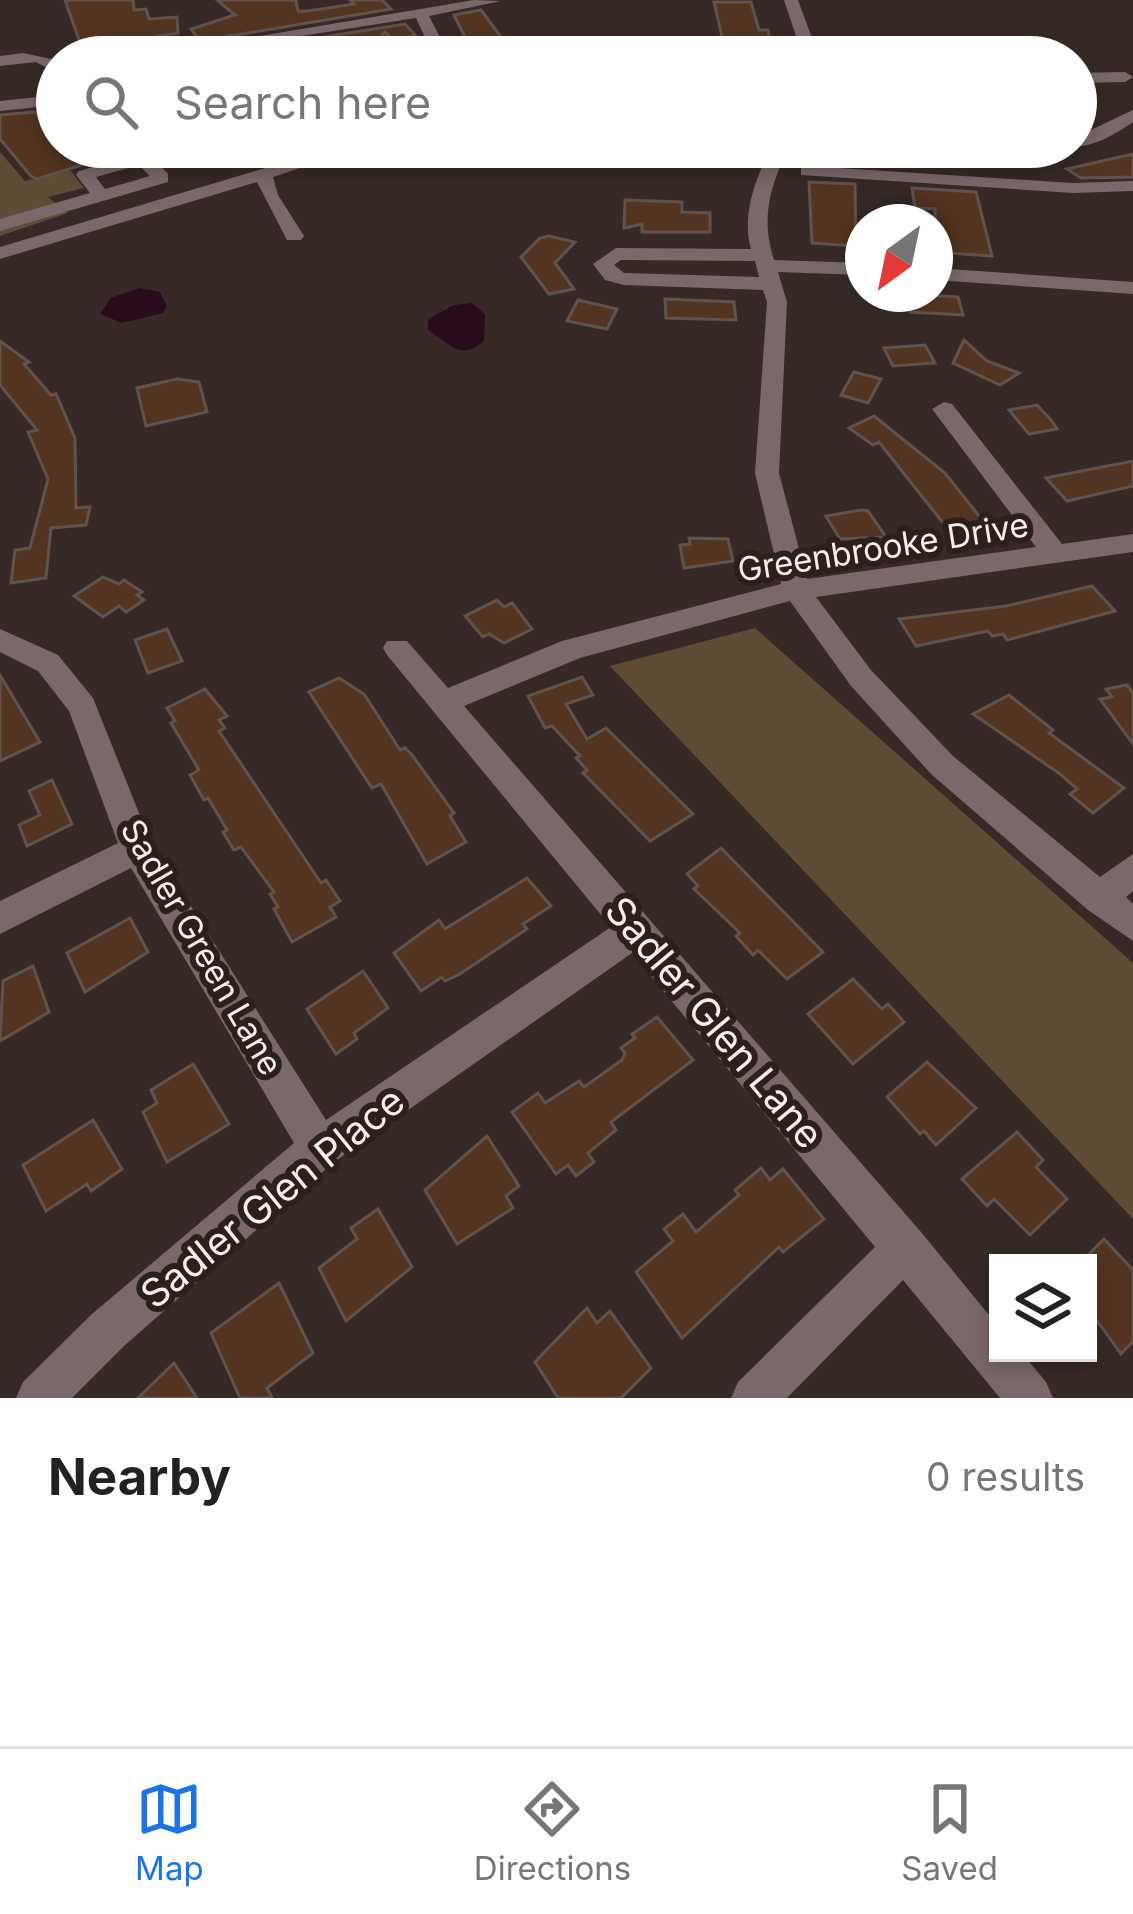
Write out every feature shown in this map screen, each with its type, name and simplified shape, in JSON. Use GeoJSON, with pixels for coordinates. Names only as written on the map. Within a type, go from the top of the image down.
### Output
{"type":"FeatureCollection","features":[{"type":"Feature","properties":{"kind":"street"},"geometry":{"type":"LineString","coordinates":[[791,0],[804,36]]}},
{"type":"Feature","properties":{"kind":"street"},"geometry":{"type":"LineString","coordinates":[[271,36],[494,1]]}},
{"type":"Feature","properties":{"kind":"street"},"geometry":{"type":"LineString","coordinates":[[420,12],[432,36]]}},
{"type":"Feature","properties":{"kind":"street"},"geometry":{"type":"LineString","coordinates":[[0,61],[36,59]]}},
{"type":"Feature","properties":{"kind":"street"},"geometry":{"type":"LineString","coordinates":[[1097,78],[1125,77]]}},
{"type":"Feature","properties":{"kind":"street"},"geometry":{"type":"LineString","coordinates":[[0,106],[36,102]]}},
{"type":"Feature","properties":{"kind":"street"},"geometry":{"type":"LineString","coordinates":[[1097,136],[1133,115]]}},
{"type":"Feature","properties":{"kind":"street"},"geometry":{"type":"LineString","coordinates":[[101,196],[85,176],[103,168]]}},
{"type":"Feature","properties":{"kind":"street"},"geometry":{"type":"LineString","coordinates":[[0,225],[151,184],[162,178],[152,168]]}},
{"type":"Feature","properties":{"kind":"street"},"geometry":{"type":"LineString","coordinates":[[0,253],[286,168]]}},
{"type":"Feature","properties":{"kind":"street"},"geometry":{"type":"LineString","coordinates":[[773,168],[757,213],[765,268],[777,302],[767,473],[796,590],[861,678],[942,765],[1133,926]]}},
{"type":"Feature","properties":{"kind":"street"},"geometry":{"type":"LineString","coordinates":[[944,168],[951,180]]}},
{"type":"Feature","properties":{"kind":"street"},"geometry":{"type":"LineString","coordinates":[[807,171],[1073,188],[1133,185]]}},
{"type":"Feature","properties":{"kind":"street"},"geometry":{"type":"LineString","coordinates":[[264,175],[269,195],[294,236]]}},
{"type":"Feature","properties":{"kind":"street"},"geometry":{"type":"LineString","coordinates":[[151,184],[174,202]]}},
{"type":"Feature","properties":{"kind":"street"},"geometry":{"type":"LineString","coordinates":[[765,268],[624,279],[612,276],[603,264],[616,254],[765,268],[845,269]]}},
{"type":"Feature","properties":{"kind":"street"},"geometry":{"type":"LineString","coordinates":[[953,275],[1133,288]]}},
{"type":"Feature","properties":{"kind":"street"},"geometry":{"type":"LineString","coordinates":[[944,409],[1058,556]]}},
{"type":"Feature","properties":{"kind":"street","name":"Greenbrooke Drive"},"geometry":{"type":"LineString","coordinates":[[443,702],[572,649],[796,590],[1133,543]]}},
{"type":"Feature","properties":{"kind":"street","name":"Sadler Green Lane"},"geometry":{"type":"LineString","coordinates":[[0,640],[48,663],[82,706],[137,849],[320,1148]]}},
{"type":"Feature","properties":{"kind":"street","name":"Sadler Glen Lane"},"geometry":{"type":"LineString","coordinates":[[397,648],[1030,1398]]}},
{"type":"Feature","properties":{"kind":"street"},"geometry":{"type":"LineString","coordinates":[[0,918],[137,849]]}},
{"type":"Feature","properties":{"kind":"street"},"geometry":{"type":"LineString","coordinates":[[1100,898],[1133,869]]}},
{"type":"Feature","properties":{"kind":"street","name":"Sadler Glen Place"},"geometry":{"type":"LineString","coordinates":[[39,1398],[108,1330],[320,1148],[636,930]]}},
{"type":"Feature","properties":{"kind":"street"},"geometry":{"type":"LineString","coordinates":[[754,1398],[906,1247]]}},
{"type":"Feature","properties":{"kind":"shaded area"},"geometry":{"type":"Polygon","coordinates":[[[0,152],[25,181],[70,170],[84,188],[48,197],[68,213],[0,236],[0,152]]]}},
{"type":"Feature","properties":{"kind":"shaded area"},"geometry":{"type":"Polygon","coordinates":[[[139,288],[160,292],[167,306],[163,313],[122,323],[100,314],[111,298],[139,288]]]}},
{"type":"Feature","properties":{"kind":"shaded area"},"geometry":{"type":"Polygon","coordinates":[[[472,303],[485,314],[484,341],[476,347],[455,348],[428,330],[428,319],[454,305],[472,303]]]}},
{"type":"Feature","properties":{"kind":"shaded area"},"geometry":{"type":"Polygon","coordinates":[[[755,628],[1133,963],[1133,1219],[610,666],[755,628]]]}},
{"type":"Feature","properties":{"kind":"building"},"geometry":{"type":"Polygon","coordinates":[[[65,0],[133,0],[134,10],[146,9],[149,19],[177,17],[178,33],[78,36],[65,0]]]}},
{"type":"Feature","properties":{"kind":"building"},"geometry":{"type":"Polygon","coordinates":[[[217,0],[296,0],[298,11],[308,11],[354,4],[350,0],[382,0],[391,9],[230,36],[196,36],[191,29],[235,15],[217,0]]]}},
{"type":"Feature","properties":{"kind":"building"},"geometry":{"type":"Polygon","coordinates":[[[714,2],[751,2],[759,30],[768,30],[769,36],[722,36],[714,2]]]}},
{"type":"Feature","properties":{"kind":"building"},"geometry":{"type":"Polygon","coordinates":[[[481,10],[500,36],[464,36],[454,15],[481,10]]]}},
{"type":"Feature","properties":{"kind":"building"},"geometry":{"type":"Polygon","coordinates":[[[405,24],[416,36],[385,32],[381,36],[330,36],[405,24]]]}},
{"type":"Feature","properties":{"kind":"building"},"geometry":{"type":"Polygon","coordinates":[[[36,112],[36,168],[73,168],[37,179],[31,176],[0,139],[0,115],[36,112]]]}},
{"type":"Feature","properties":{"kind":"building"},"geometry":{"type":"Polygon","coordinates":[[[1133,154],[1133,177],[1081,178],[1067,169],[1097,168],[1097,162],[1133,154]]]}},
{"type":"Feature","properties":{"kind":"building"},"geometry":{"type":"Polygon","coordinates":[[[809,182],[855,184],[855,204],[845,204],[845,245],[812,243],[809,182]]]}},
{"type":"Feature","properties":{"kind":"building"},"geometry":{"type":"Polygon","coordinates":[[[912,188],[976,192],[992,256],[953,253],[953,204],[914,204],[912,188]]]}},
{"type":"Feature","properties":{"kind":"building"},"geometry":{"type":"Polygon","coordinates":[[[625,200],[682,202],[682,212],[710,213],[710,232],[642,232],[642,224],[624,228],[625,200]]]}},
{"type":"Feature","properties":{"kind":"building"},"geometry":{"type":"Polygon","coordinates":[[[540,238],[575,242],[555,263],[574,289],[549,294],[521,257],[540,238]]]}},
{"type":"Feature","properties":{"kind":"building"},"geometry":{"type":"Polygon","coordinates":[[[953,297],[958,297],[963,315],[910,312],[953,312],[953,297]]]}},
{"type":"Feature","properties":{"kind":"building"},"geometry":{"type":"Polygon","coordinates":[[[665,299],[734,302],[736,320],[666,318],[665,299]]]}},
{"type":"Feature","properties":{"kind":"building"},"geometry":{"type":"Polygon","coordinates":[[[578,300],[617,309],[607,329],[567,321],[578,300]]]}},
{"type":"Feature","properties":{"kind":"building"},"geometry":{"type":"Polygon","coordinates":[[[964,340],[987,361],[1019,373],[1000,385],[953,363],[964,340]]]}},
{"type":"Feature","properties":{"kind":"building"},"geometry":{"type":"Polygon","coordinates":[[[0,341],[29,362],[24,364],[51,395],[56,394],[75,438],[76,508],[90,507],[86,525],[51,528],[46,578],[11,583],[15,550],[30,548],[48,479],[28,432],[37,430],[0,385],[0,341]]]}},
{"type":"Feature","properties":{"kind":"building"},"geometry":{"type":"Polygon","coordinates":[[[925,345],[935,363],[893,366],[884,348],[925,345]]]}},
{"type":"Feature","properties":{"kind":"building"},"geometry":{"type":"Polygon","coordinates":[[[854,372],[881,379],[868,403],[841,395],[854,372]]]}},
{"type":"Feature","properties":{"kind":"building"},"geometry":{"type":"Polygon","coordinates":[[[177,379],[199,382],[207,412],[146,426],[137,388],[177,379]]]}},
{"type":"Feature","properties":{"kind":"building"},"geometry":{"type":"Polygon","coordinates":[[[1037,405],[1057,429],[1029,434],[1009,410],[1037,405]]]}},
{"type":"Feature","properties":{"kind":"building"},"geometry":{"type":"Polygon","coordinates":[[[874,416],[945,473],[987,526],[951,533],[879,442],[873,445],[849,428],[874,416]]]}},
{"type":"Feature","properties":{"kind":"building"},"geometry":{"type":"Polygon","coordinates":[[[1133,461],[1133,486],[1067,501],[1046,478],[1133,461]]]}},
{"type":"Feature","properties":{"kind":"building"},"geometry":{"type":"Polygon","coordinates":[[[868,511],[886,537],[840,539],[826,516],[868,511]]]}},
{"type":"Feature","properties":{"kind":"building"},"geometry":{"type":"Polygon","coordinates":[[[689,538],[728,539],[733,561],[684,568],[680,545],[690,544],[689,538]]]}},
{"type":"Feature","properties":{"kind":"building"},"geometry":{"type":"Polygon","coordinates":[[[103,577],[119,584],[124,580],[142,592],[137,595],[144,600],[126,612],[119,606],[103,617],[74,596],[103,577]]]}},
{"type":"Feature","properties":{"kind":"building"},"geometry":{"type":"Polygon","coordinates":[[[1092,586],[1115,611],[1007,640],[1003,634],[992,636],[988,631],[916,646],[899,619],[1006,606],[1092,586]]]}},
{"type":"Feature","properties":{"kind":"building"},"geometry":{"type":"Polygon","coordinates":[[[497,600],[504,607],[512,603],[532,629],[504,643],[489,634],[483,637],[465,616],[497,600]]]}},
{"type":"Feature","properties":{"kind":"building"},"geometry":{"type":"Polygon","coordinates":[[[167,629],[182,661],[148,673],[135,640],[167,629]]]}},
{"type":"Feature","properties":{"kind":"building"},"geometry":{"type":"Polygon","coordinates":[[[0,675],[40,742],[0,761],[0,675]]]}},
{"type":"Feature","properties":{"kind":"building"},"geometry":{"type":"Polygon","coordinates":[[[582,677],[593,695],[566,704],[587,739],[606,728],[693,814],[650,841],[583,773],[587,770],[576,758],[580,756],[552,726],[545,728],[528,696],[582,677]]]}},
{"type":"Feature","properties":{"kind":"building"},"geometry":{"type":"Polygon","coordinates":[[[339,678],[364,694],[400,750],[405,748],[412,755],[454,813],[450,816],[466,842],[427,864],[381,784],[372,788],[309,692],[339,678]]]}},
{"type":"Feature","properties":{"kind":"building"},"geometry":{"type":"Polygon","coordinates":[[[1127,685],[1133,693],[1133,744],[1100,699],[1112,697],[1106,689],[1127,685]]]}},
{"type":"Feature","properties":{"kind":"building"},"geometry":{"type":"Polygon","coordinates":[[[205,689],[227,716],[219,720],[225,728],[219,731],[321,883],[326,880],[340,901],[330,907],[336,917],[292,942],[274,909],[278,907],[270,894],[274,892],[241,847],[234,850],[223,832],[227,830],[190,775],[199,770],[171,723],[175,721],[167,708],[205,689]]]}},
{"type":"Feature","properties":{"kind":"building"},"geometry":{"type":"Polygon","coordinates":[[[1009,695],[1053,730],[1049,733],[1124,788],[1093,813],[1070,794],[1077,789],[1060,774],[973,714],[1009,695]]]}},
{"type":"Feature","properties":{"kind":"building"},"geometry":{"type":"Polygon","coordinates":[[[52,780],[72,824],[27,846],[19,825],[40,815],[29,791],[52,780]]]}},
{"type":"Feature","properties":{"kind":"building"},"geometry":{"type":"Polygon","coordinates":[[[721,848],[823,952],[787,979],[758,950],[753,955],[736,936],[740,933],[694,889],[698,886],[687,874],[721,848]]]}},
{"type":"Feature","properties":{"kind":"building"},"geometry":{"type":"Polygon","coordinates":[[[527,878],[551,906],[523,924],[527,929],[460,974],[445,981],[442,977],[421,991],[394,953],[439,920],[445,929],[527,878]]]}},
{"type":"Feature","properties":{"kind":"building"},"geometry":{"type":"Polygon","coordinates":[[[130,918],[148,952],[85,992],[67,953],[130,918]]]}},
{"type":"Feature","properties":{"kind":"building"},"geometry":{"type":"Polygon","coordinates":[[[33,966],[49,1012],[0,1041],[3,981],[33,966]]]}},
{"type":"Feature","properties":{"kind":"building"},"geometry":{"type":"Polygon","coordinates":[[[363,971],[388,1008],[354,1033],[357,1039],[336,1054],[307,1009],[363,971]]]}},
{"type":"Feature","properties":{"kind":"building"},"geometry":{"type":"Polygon","coordinates":[[[853,979],[882,1009],[888,1004],[904,1022],[853,1064],[808,1014],[853,979]]]}},
{"type":"Feature","properties":{"kind":"building"},"geometry":{"type":"Polygon","coordinates":[[[657,1017],[693,1060],[611,1122],[616,1130],[588,1153],[594,1162],[576,1176],[568,1165],[556,1174],[512,1112],[538,1093],[545,1103],[579,1081],[584,1087],[622,1060],[621,1048],[635,1038],[632,1034],[657,1017]]]}},
{"type":"Feature","properties":{"kind":"building"},"geometry":{"type":"Polygon","coordinates":[[[927,1062],[976,1108],[936,1145],[887,1097],[927,1062]]]}},
{"type":"Feature","properties":{"kind":"building"},"geometry":{"type":"Polygon","coordinates":[[[193,1064],[229,1124],[167,1162],[143,1112],[157,1103],[151,1090],[193,1064]]]}},
{"type":"Feature","properties":{"kind":"building"},"geometry":{"type":"Polygon","coordinates":[[[93,1120],[122,1169],[91,1191],[87,1184],[46,1211],[23,1165],[93,1120]]]}},
{"type":"Feature","properties":{"kind":"building"},"geometry":{"type":"Polygon","coordinates":[[[1017,1132],[1043,1160],[1036,1167],[1067,1199],[1030,1235],[994,1199],[987,1206],[962,1179],[1017,1132]]]}},
{"type":"Feature","properties":{"kind":"building"},"geometry":{"type":"Polygon","coordinates":[[[487,1136],[519,1186],[506,1196],[513,1208],[457,1244],[425,1190],[487,1136]]]}},
{"type":"Feature","properties":{"kind":"building"},"geometry":{"type":"Polygon","coordinates":[[[761,1168],[770,1180],[783,1169],[824,1219],[783,1252],[779,1247],[682,1338],[636,1272],[673,1241],[664,1229],[683,1214],[696,1232],[739,1195],[735,1190],[761,1168]]]}},
{"type":"Feature","properties":{"kind":"building"},"geometry":{"type":"Polygon","coordinates":[[[378,1209],[412,1267],[346,1321],[319,1268],[357,1239],[351,1228],[378,1209]]]}},
{"type":"Feature","properties":{"kind":"building"},"geometry":{"type":"Polygon","coordinates":[[[1104,1239],[1133,1270],[1133,1341],[1121,1354],[1097,1321],[1097,1254],[1089,1254],[1104,1239]]]}},
{"type":"Feature","properties":{"kind":"building"},"geometry":{"type":"Polygon","coordinates":[[[279,1283],[313,1353],[267,1388],[272,1398],[240,1398],[211,1333],[279,1283]]]}},
{"type":"Feature","properties":{"kind":"building"},"geometry":{"type":"Polygon","coordinates":[[[587,1308],[597,1323],[610,1311],[651,1368],[621,1398],[558,1398],[535,1362],[587,1308]]]}},
{"type":"Feature","properties":{"kind":"building"},"geometry":{"type":"Polygon","coordinates":[[[174,1363],[197,1398],[138,1398],[174,1363]]]}}]}
